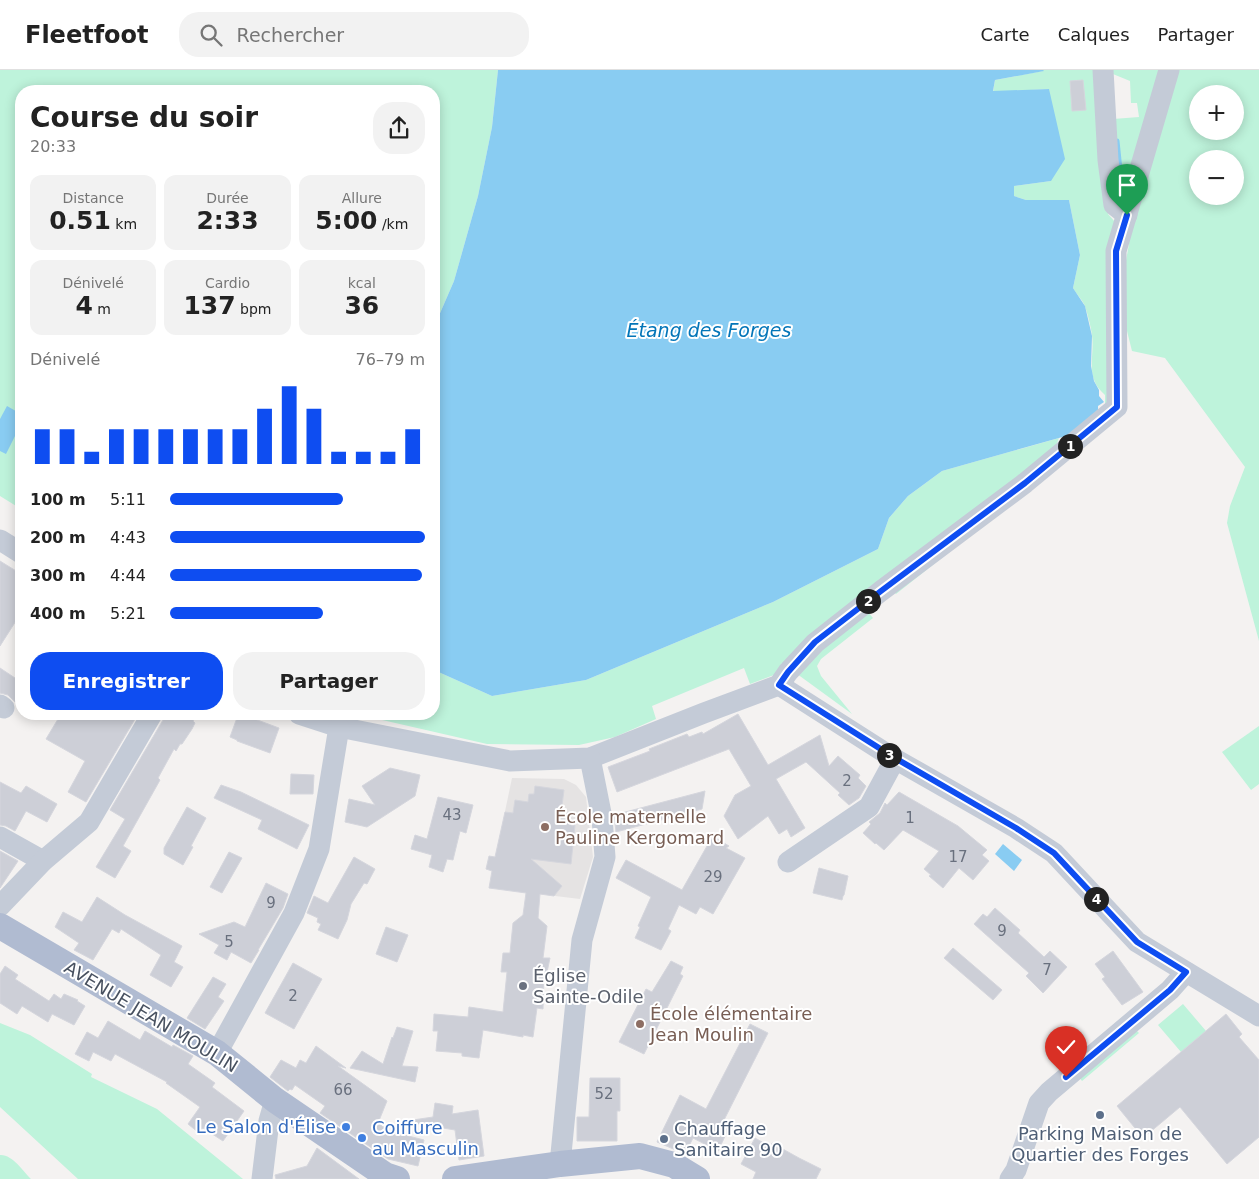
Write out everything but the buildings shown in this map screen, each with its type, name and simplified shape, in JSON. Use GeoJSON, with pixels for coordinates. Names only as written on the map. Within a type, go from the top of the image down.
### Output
{"type":"FeatureCollection","features":[{"type":"Feature","properties":{"kind":"main road","name":"AVENUE JEAN MOULIN"},"geometry":{"type":"LineString","coordinates":[[0,926],[217,1053],[274,1100],[385,1175],[397,1179]]}},
{"type":"Feature","properties":{"kind":"main road"},"geometry":{"type":"LineString","coordinates":[[454,1179],[560,1164],[640,1156],[674,1165],[697,1179]]}},
{"type":"Feature","properties":{"kind":"street"},"geometry":{"type":"LineString","coordinates":[[1103,70],[1108,160],[1114,205],[1127,215]]}},
{"type":"Feature","properties":{"kind":"street"},"geometry":{"type":"LineString","coordinates":[[317,720],[339,727],[510,761],[590,758],[779,685],[815,642],[1025,483],[1117,407],[1116,251],[1169,70]]}},
{"type":"Feature","properties":{"kind":"street"},"geometry":{"type":"LineString","coordinates":[[0,540],[15,549]]}},
{"type":"Feature","properties":{"kind":"street"},"geometry":{"type":"LineString","coordinates":[[779,685],[895,758],[1016,828],[1054,853],[1137,942],[1259,1016]]}},
{"type":"Feature","properties":{"kind":"street"},"geometry":{"type":"LineString","coordinates":[[0,906],[43,861],[89,822],[148,720]]}},
{"type":"Feature","properties":{"kind":"street"},"geometry":{"type":"LineString","coordinates":[[217,1053],[294,913],[319,849],[339,727]]}},
{"type":"Feature","properties":{"kind":"street"},"geometry":{"type":"LineString","coordinates":[[560,1164],[582,940],[605,858],[602,818],[590,758]]}},
{"type":"Feature","properties":{"kind":"street"},"geometry":{"type":"LineString","coordinates":[[788,862],[869,807],[895,758]]}},
{"type":"Feature","properties":{"kind":"street"},"geometry":{"type":"LineString","coordinates":[[0,837],[43,861]]}},
{"type":"Feature","properties":{"kind":"street"},"geometry":{"type":"LineString","coordinates":[[1010,1179],[1016,1170],[1040,1103],[1044,1097],[1170,990],[1186,972]]}},
{"type":"Feature","properties":{"kind":"street"},"geometry":{"type":"LineString","coordinates":[[262,1179],[269,1120],[274,1100]]}},
{"type":"Feature","properties":{"kind":"shaded area","name":"École maternelle Pauline Kergomard"},"geometry":{"type":"Polygon","coordinates":[[[512,778],[564,779],[576,785],[586,797],[593,857],[580,899],[489,888],[512,778]]]}},
{"type":"Feature","properties":{"kind":"green space"},"geometry":{"type":"Polygon","coordinates":[[[0,70],[498,70],[492,127],[478,196],[454,281],[440,313],[440,85],[15,85],[15,505],[0,496],[0,70]]]}},
{"type":"Feature","properties":{"kind":"green space"},"geometry":{"type":"Polygon","coordinates":[[[1043,70],[1096,70],[1108,214],[1115,222],[1112,391],[1105,408],[1105,395],[1092,374],[1093,343],[1089,319],[1084,304],[1073,288],[1080,255],[1069,200],[1026,200],[1014,196],[1014,186],[1051,181],[1049,89],[993,92],[995,80],[1043,70]]]}},
{"type":"Feature","properties":{"kind":"green space"},"geometry":{"type":"Polygon","coordinates":[[[1108,70],[1259,70],[1259,641],[1227,523],[1230,506],[1245,467],[1165,358],[1132,351],[1124,319],[1125,266],[1129,244],[1118,177],[1113,119],[1139,117],[1137,103],[1131,103],[1130,81],[1108,72],[1108,70]]]}},
{"type":"Feature","properties":{"kind":"green space"},"geometry":{"type":"Polygon","coordinates":[[[1059,438],[1044,477],[896,594],[893,591],[867,611],[873,618],[821,659],[817,666],[821,676],[852,714],[782,663],[774,675],[750,684],[744,668],[652,706],[656,719],[615,737],[579,745],[487,744],[382,720],[440,720],[440,673],[492,696],[586,680],[773,602],[878,549],[889,518],[908,496],[942,471],[1059,438]]]}},
{"type":"Feature","properties":{"kind":"green space"},"geometry":{"type":"Polygon","coordinates":[[[1259,726],[1259,784],[1251,790],[1222,752],[1259,726]]]}},
{"type":"Feature","properties":{"kind":"green space"},"geometry":{"type":"Polygon","coordinates":[[[1183,1004],[1206,1031],[1181,1052],[1158,1025],[1183,1004]]]}},
{"type":"Feature","properties":{"kind":"green space"},"geometry":{"type":"Polygon","coordinates":[[[0,1023],[30,1035],[92,1074],[91,1077],[157,1109],[243,1179],[78,1179],[0,1107],[0,1023]]]}},
{"type":"Feature","properties":{"kind":"green space"},"geometry":{"type":"Polygon","coordinates":[[[1135,1029],[1139,1033],[1082,1081],[1079,1077],[1135,1029]]]}},
{"type":"Feature","properties":{"kind":"green space"},"geometry":{"type":"Polygon","coordinates":[[[0,1155],[13,1160],[31,1179],[0,1179],[0,1155]]]}},
{"type":"Feature","properties":{"kind":"water","name":"Étang des Forges"},"geometry":{"type":"Polygon","coordinates":[[[498,70],[1043,70],[995,80],[993,91],[1049,89],[1065,159],[1051,181],[1014,186],[1014,196],[1026,200],[1069,200],[1080,255],[1073,288],[1085,306],[1092,336],[1091,366],[1094,381],[1099,390],[1099,396],[1104,402],[1098,406],[1098,412],[1066,436],[942,471],[908,496],[889,518],[878,549],[773,602],[586,680],[492,696],[440,673],[440,313],[454,281],[478,196],[492,127],[498,70]]]}},
{"type":"Feature","properties":{"kind":"water"},"geometry":{"type":"Polygon","coordinates":[[[7,406],[15,411],[15,436],[6,454],[0,451],[0,419],[7,406]]]}},
{"type":"Feature","properties":{"kind":"water"},"geometry":{"type":"Polygon","coordinates":[[[1003,844],[1022,860],[1014,871],[995,854],[1003,844]]]}},
{"type":"Feature","properties":{"kind":"waterway"},"geometry":{"type":"LineString","coordinates":[[1117,141],[1120,170]]}},
{"type":"Feature","properties":{"kind":"place","name":"École maternelle Pauline Kergomard"},"geometry":{"type":"Point","coordinates":[545,827]}},
{"type":"Feature","properties":{"kind":"place","name":"Église Sainte-Odile"},"geometry":{"type":"Point","coordinates":[523,986]}},
{"type":"Feature","properties":{"kind":"place","name":"École élémentaire Jean Moulin"},"geometry":{"type":"Point","coordinates":[640,1024]}},
{"type":"Feature","properties":{"kind":"place","name":"Parking Maison de Quartier des Forges"},"geometry":{"type":"Point","coordinates":[1100,1115]}},
{"type":"Feature","properties":{"kind":"place","name":"Le Salon d'Élise"},"geometry":{"type":"Point","coordinates":[346,1127]}},
{"type":"Feature","properties":{"kind":"place","name":"Coiffure au Masculin"},"geometry":{"type":"Point","coordinates":[362,1138]}},
{"type":"Feature","properties":{"kind":"place","name":"Chauffage Sanitaire 90"},"geometry":{"type":"Point","coordinates":[664,1139]}},
{"type":"Feature","properties":{"kind":"route"},"geometry":{"type":"LineString","coordinates":[[1066,1077],[1170,990],[1186,972],[1137,942],[1054,853],[1016,828],[895,758],[779,685],[815,642],[1025,483],[1117,407],[1116,251],[1127,215]]}}]}
